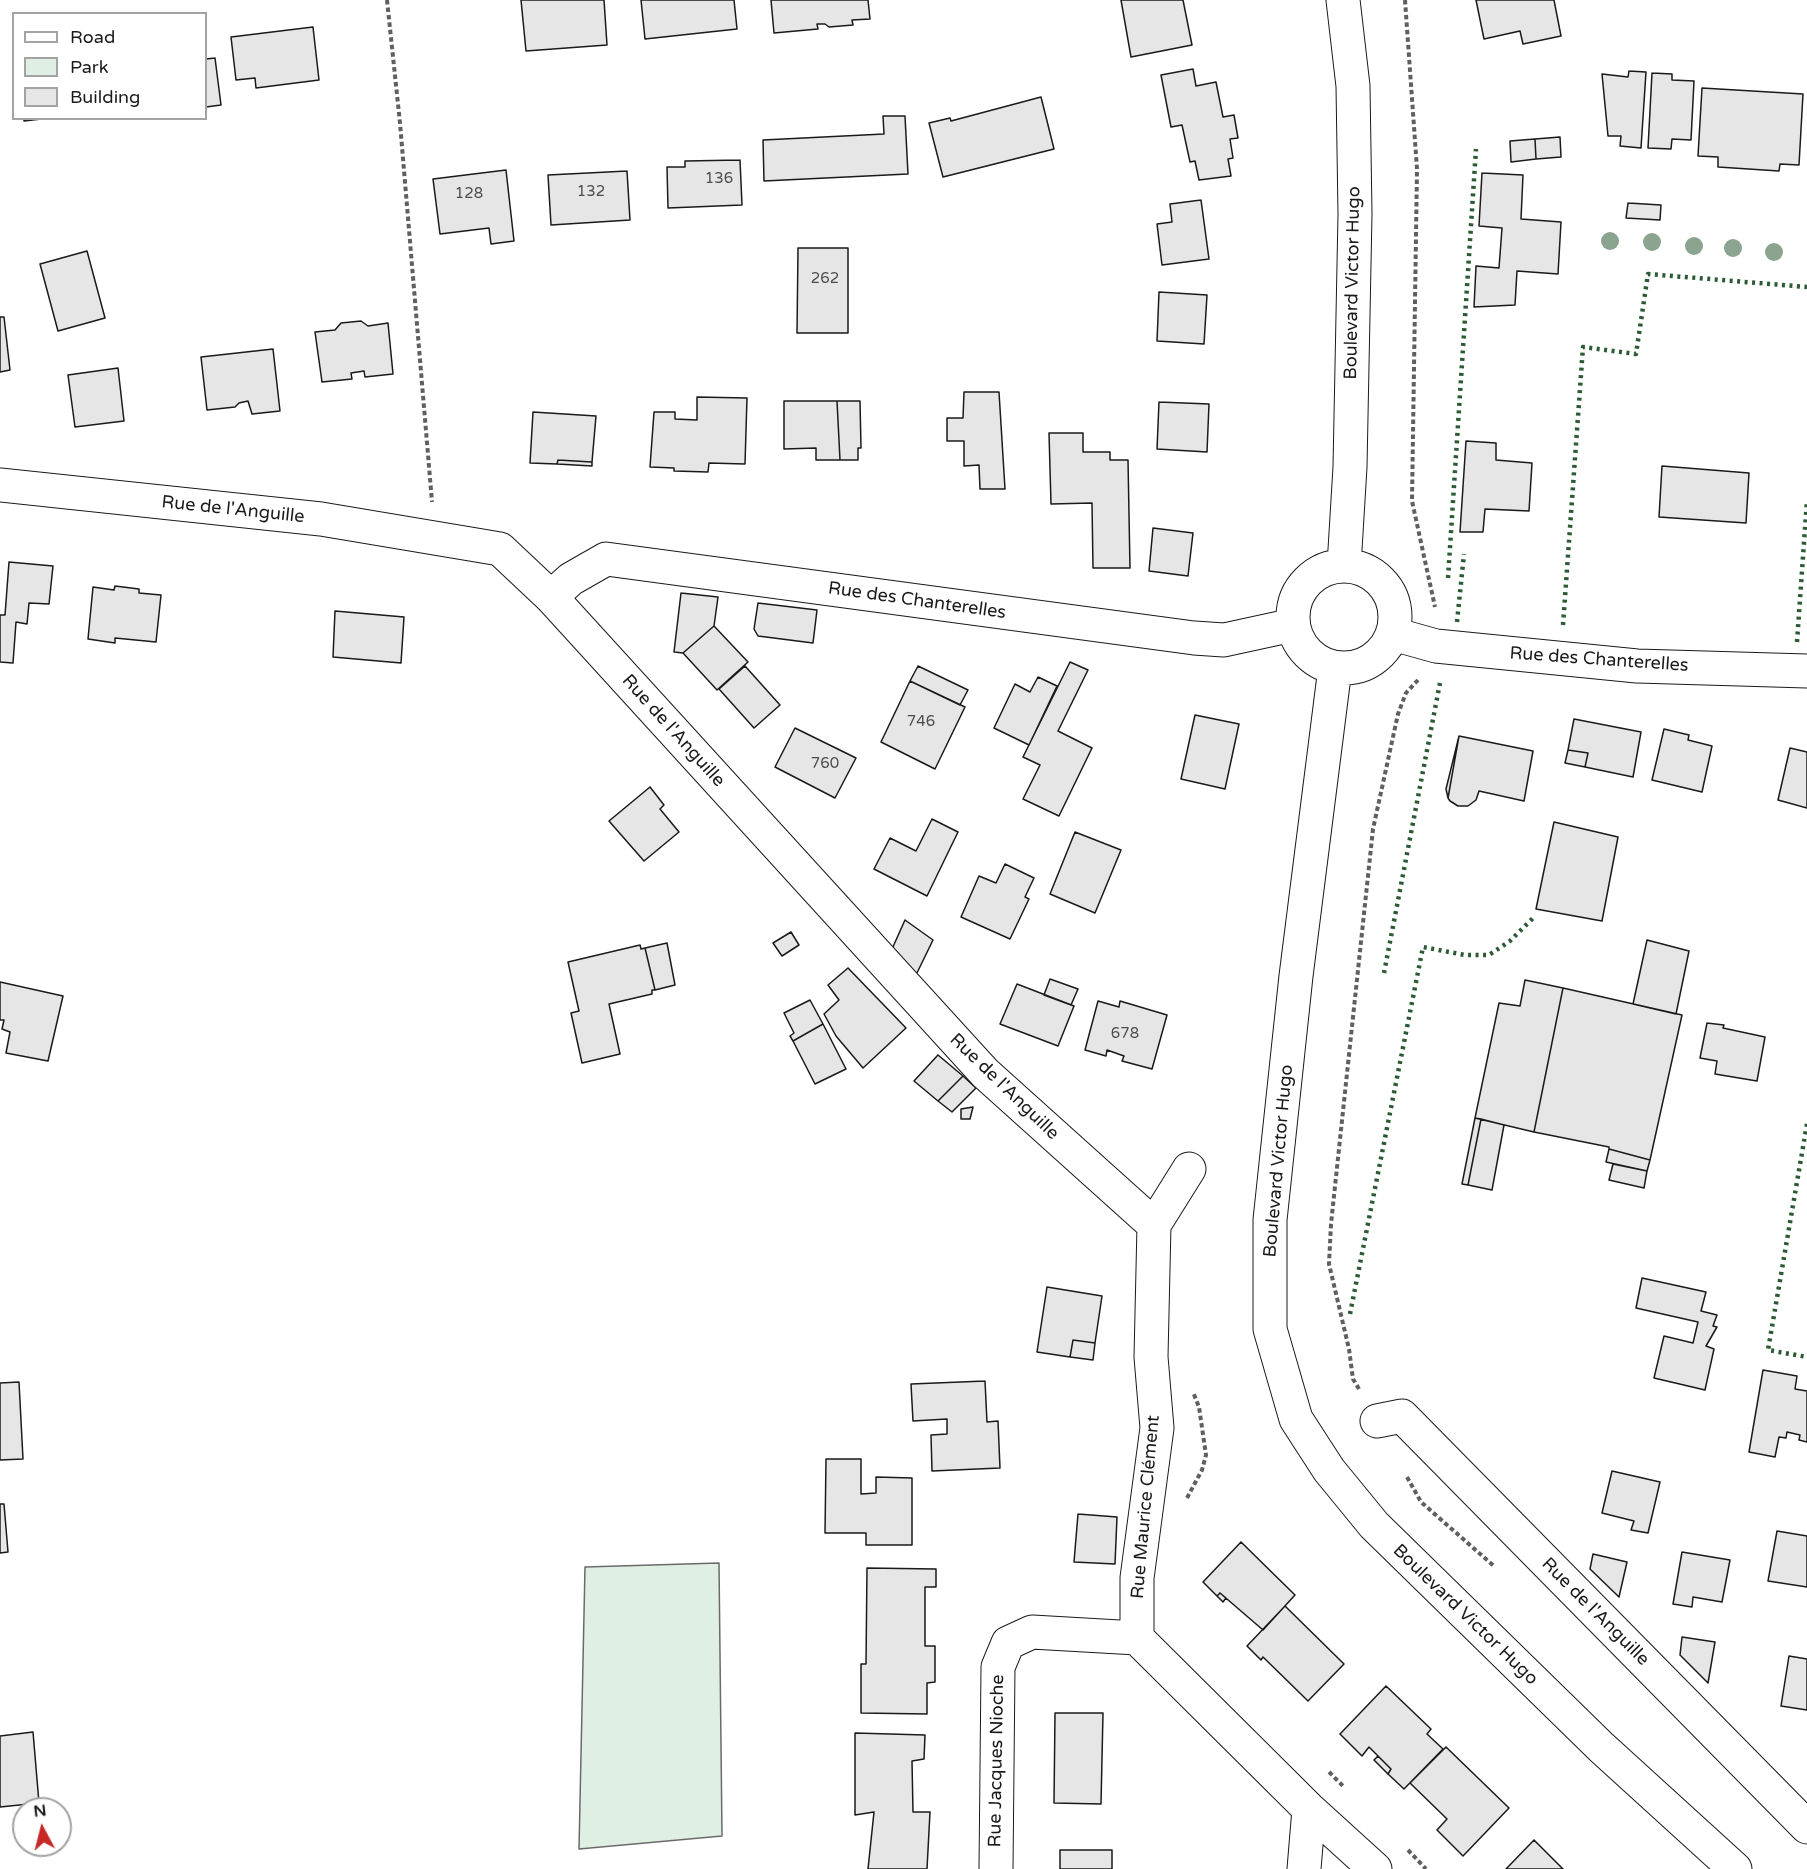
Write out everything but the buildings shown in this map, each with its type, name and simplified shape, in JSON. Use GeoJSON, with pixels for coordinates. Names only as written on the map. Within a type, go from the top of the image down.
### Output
{"type":"FeatureCollection","features":[{"type":"Feature","properties":{"kind":"street","name":"Boulevard Victor Hugo"},"geometry":{"type":"LineString","coordinates":[[1344,0],[1353,86],[1355,214],[1350,467],[1344,566]]}},
{"type":"Feature","properties":{"kind":"street","name":"Rue de l'Anguille"},"geometry":{"type":"LineString","coordinates":[[0,485],[321,519],[500,549],[551,597],[985,1073],[1154,1225]]}},
{"type":"Feature","properties":{"kind":"street","name":"Rue des Chanterelles"},"geometry":{"type":"LineString","coordinates":[[551,597],[571,579],[606,559],[1194,638],[1224,640],[1293,625]]}},
{"type":"Feature","properties":{"kind":"street"},"geometry":{"type":"LineString","coordinates":[[1344,566],[1360,568],[1375,576],[1386,587],[1394,602],[1396,618],[1393,634],[1386,647],[1364,665],[1335,668],[1320,663],[1307,653],[1298,640],[1293,625],[1293,607],[1300,591],[1311,578],[1326,568],[1344,566]]}},
{"type":"Feature","properties":{"kind":"street","name":"Rue des Chanterelles"},"geometry":{"type":"LineString","coordinates":[[1393,634],[1434,646],[1637,666],[1807,671]]}},
{"type":"Feature","properties":{"kind":"street","name":"Boulevard Victor Hugo"},"geometry":{"type":"LineString","coordinates":[[1335,668],[1296,976],[1270,1220],[1270,1329],[1296,1419],[1329,1470],[1374,1525],[1593,1739],[1735,1869]]}},
{"type":"Feature","properties":{"kind":"street"},"geometry":{"type":"LineString","coordinates":[[1154,1225],[1189,1169]]}},
{"type":"Feature","properties":{"kind":"street","name":"Rue Maurice Clément"},"geometry":{"type":"LineString","coordinates":[[1137,1638],[1137,1578],[1157,1428],[1151,1357],[1154,1225]]}},
{"type":"Feature","properties":{"kind":"street","name":"Rue de l'Anguille"},"geometry":{"type":"LineString","coordinates":[[1377,1421],[1402,1416],[1807,1827]]}},
{"type":"Feature","properties":{"kind":"street","name":"Rue Jacques Nioche"},"geometry":{"type":"LineString","coordinates":[[996,1869],[998,1667],[1008,1643],[1032,1632],[1137,1638]]}},
{"type":"Feature","properties":{"kind":"street"},"geometry":{"type":"LineString","coordinates":[[1137,1638],[1309,1809],[1375,1869]]}},
{"type":"Feature","properties":{"kind":"street"},"geometry":{"type":"LineString","coordinates":[[1304,1869],[1309,1809]]}},
{"type":"Feature","properties":{"kind":"path"},"geometry":{"type":"LineString","coordinates":[[387,0],[400,123],[435,538]]}},
{"type":"Feature","properties":{"kind":"path"},"geometry":{"type":"LineString","coordinates":[[1377,1421],[1353,1379],[1349,1349],[1329,1264],[1331,1224],[1372,829],[1398,714],[1406,693],[1420,678],[1434,646],[1437,618],[1431,578],[1412,501],[1417,169],[1405,0]]}},
{"type":"Feature","properties":{"kind":"path"},"geometry":{"type":"LineString","coordinates":[[1184,1503],[1195,1486],[1206,1455],[1199,1407],[1191,1388]]}},
{"type":"Feature","properties":{"kind":"path"},"geometry":{"type":"LineString","coordinates":[[1405,1472],[1421,1502],[1502,1574]]}},
{"type":"Feature","properties":{"kind":"path"},"geometry":{"type":"LineString","coordinates":[[1322,1766],[1347,1790]]}},
{"type":"Feature","properties":{"kind":"path"},"geometry":{"type":"LineString","coordinates":[[1402,1845],[1426,1869]]}},
{"type":"Feature","properties":{"kind":"green space"},"geometry":{"type":"Polygon","coordinates":[[[719,1563],[722,1836],[579,1849],[585,1567],[719,1563]]]}},
{"type":"Feature","properties":{"kind":"hedge"},"geometry":{"type":"LineString","coordinates":[[1448,578],[1476,149]]}},
{"type":"Feature","properties":{"kind":"hedge"},"geometry":{"type":"LineString","coordinates":[[1563,625],[1583,347],[1636,354],[1648,274],[1807,287]]}},
{"type":"Feature","properties":{"kind":"hedge"},"geometry":{"type":"LineString","coordinates":[[1797,642],[1807,500]]}},
{"type":"Feature","properties":{"kind":"hedge"},"geometry":{"type":"LineString","coordinates":[[1457,622],[1464,554]]}},
{"type":"Feature","properties":{"kind":"hedge"},"geometry":{"type":"LineString","coordinates":[[1384,973],[1440,683]]}},
{"type":"Feature","properties":{"kind":"hedge"},"geometry":{"type":"LineString","coordinates":[[1350,1314],[1423,947],[1465,955],[1489,955],[1510,941],[1535,916]]}},
{"type":"Feature","properties":{"kind":"hedge"},"geometry":{"type":"LineString","coordinates":[[1807,1124],[1768,1350],[1807,1357]]}}]}
